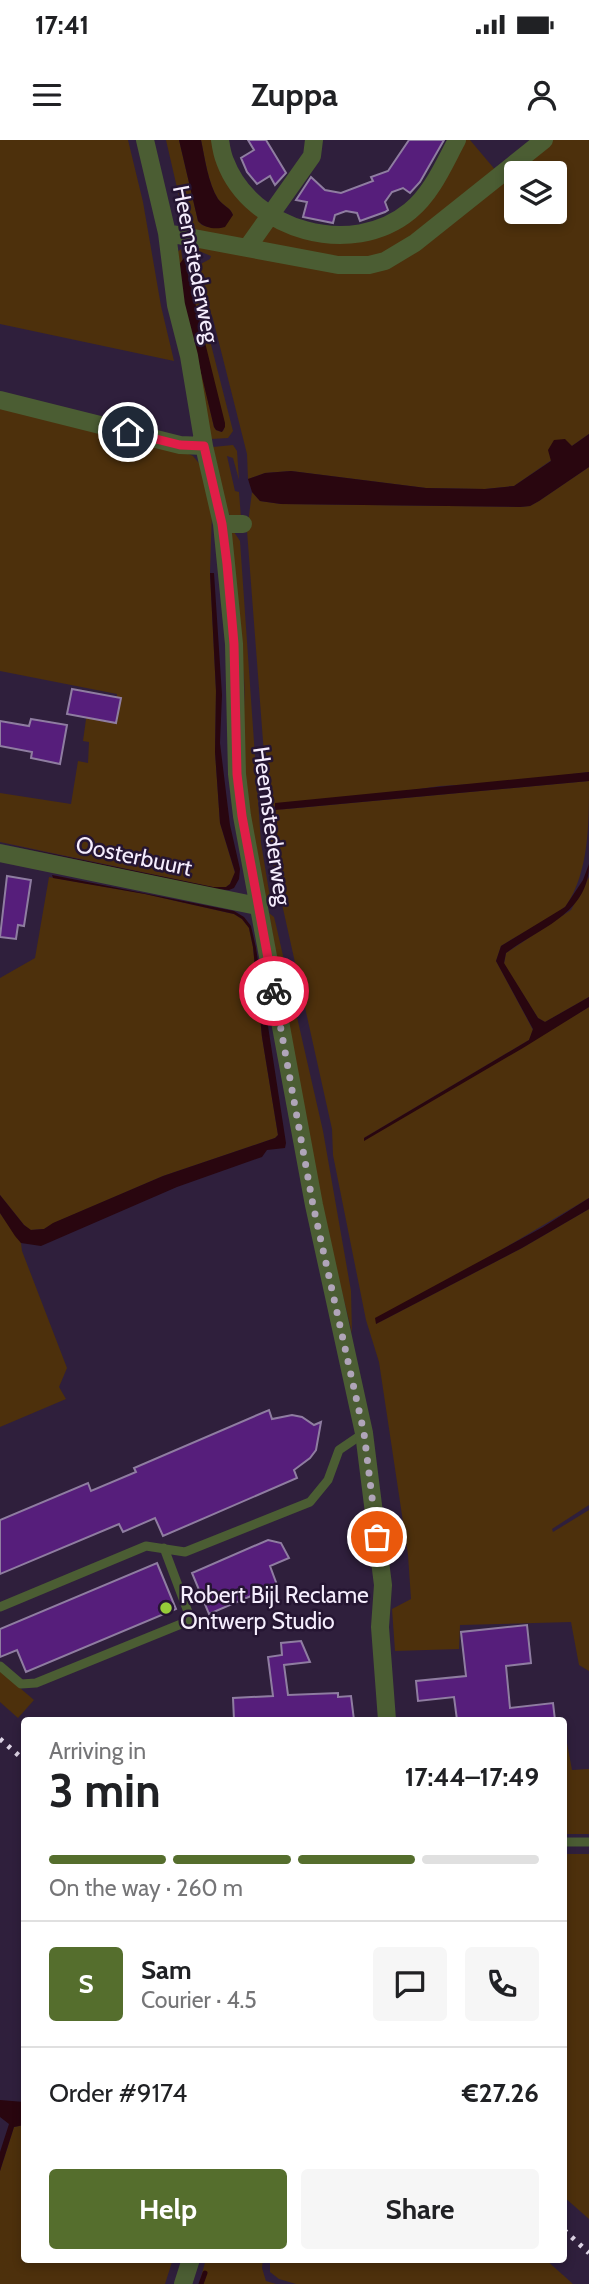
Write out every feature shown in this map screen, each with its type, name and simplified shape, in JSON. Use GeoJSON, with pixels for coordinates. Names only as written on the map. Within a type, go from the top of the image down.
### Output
{"type":"FeatureCollection","features":[{"type":"Feature","properties":{"kind":"street","name":"Heemstederweg"},"geometry":{"type":"LineString","coordinates":[[145,140],[167,233],[173,290],[189,356],[204,446],[222,524],[234,644],[237,774],[257,906],[313,1205],[364,1433],[383,1585],[380,1627],[390,1714]]}},
{"type":"Feature","properties":{"kind":"street"},"geometry":{"type":"LineString","coordinates":[[220,140],[225,161],[236,182],[271,216],[296,228],[327,235],[360,234],[389,224],[411,211],[433,183],[457,140]]}},
{"type":"Feature","properties":{"kind":"street"},"geometry":{"type":"LineString","coordinates":[[247,248],[312,156],[314,140]]}},
{"type":"Feature","properties":{"kind":"street"},"geometry":{"type":"LineString","coordinates":[[167,233],[338,265],[369,265],[384,261],[415,243],[544,140]]}},
{"type":"Feature","properties":{"kind":"street"},"geometry":{"type":"LineString","coordinates":[[0,400],[180,445],[204,446]]}},
{"type":"Feature","properties":{"kind":"street"},"geometry":{"type":"LineString","coordinates":[[222,524],[243,524]]}},
{"type":"Feature","properties":{"kind":"street","name":"Oosterbuurt"},"geometry":{"type":"LineString","coordinates":[[0,853],[257,906]]}},
{"type":"Feature","properties":{"kind":"street"},"geometry":{"type":"LineString","coordinates":[[183,2284],[190,2263]]}},
{"type":"Feature","properties":{"kind":"lane"},"geometry":{"type":"LineString","coordinates":[[0,1606],[146,1546],[185,1552],[310,1502],[328,1480],[339,1450],[364,1433]]}},
{"type":"Feature","properties":{"kind":"lane"},"geometry":{"type":"LineString","coordinates":[[0,1666],[21,1684],[36,1683],[191,1620],[164,1548]]}},
{"type":"Feature","properties":{"kind":"lane"},"geometry":{"type":"LineString","coordinates":[[567,1842],[589,1842]]}},
{"type":"Feature","properties":{"kind":"shaded area"},"geometry":{"type":"Polygon","coordinates":[[[0,140],[128,140],[174,361],[0,324],[0,140]]]}},
{"type":"Feature","properties":{"kind":"shaded area"},"geometry":{"type":"Polygon","coordinates":[[[166,140],[179,140],[198,221],[208,227],[233,215],[218,199],[207,171],[201,140],[214,140],[263,216],[245,241],[187,231],[166,140]]]}},
{"type":"Feature","properties":{"kind":"shaded area"},"geometry":{"type":"Polygon","coordinates":[[[179,140],[201,140],[212,186],[218,199],[233,215],[225,227],[210,228],[198,221],[179,140]]]}},
{"type":"Feature","properties":{"kind":"shaded area"},"geometry":{"type":"Polygon","coordinates":[[[464,140],[470,140],[497,172],[396,251],[355,260],[257,245],[270,223],[390,230],[464,140]]]}},
{"type":"Feature","properties":{"kind":"shaded area"},"geometry":{"type":"Polygon","coordinates":[[[550,140],[589,140],[589,434],[514,486],[485,489],[426,488],[291,471],[265,473],[248,479],[247,454],[213,319],[195,267],[211,256],[199,251],[192,254],[195,244],[368,269],[504,173],[504,224],[567,224],[567,161],[520,161],[550,140]]]}},
{"type":"Feature","properties":{"kind":"shaded area"},"geometry":{"type":"Polygon","coordinates":[[[181,249],[192,332],[214,427],[221,432],[224,430],[188,273],[203,313],[233,431],[228,438],[211,439],[177,252],[181,249]]]}},
{"type":"Feature","properties":{"kind":"shaded area"},"geometry":{"type":"Polygon","coordinates":[[[184,258],[225,423],[222,432],[214,427],[181,289],[178,266],[184,258]]]}},
{"type":"Feature","properties":{"kind":"shaded area"},"geometry":{"type":"Polygon","coordinates":[[[0,407],[184,452],[193,456],[202,467],[212,511],[210,573],[216,691],[215,752],[220,823],[235,873],[226,887],[213,887],[0,842],[0,793],[71,804],[78,761],[88,763],[89,742],[83,741],[87,712],[114,716],[117,694],[0,671],[0,407]]]}},
{"type":"Feature","properties":{"kind":"shaded area"},"geometry":{"type":"Polygon","coordinates":[[[589,434],[589,467],[530,506],[281,504],[260,501],[252,492],[248,479],[265,473],[291,471],[426,488],[485,489],[514,486],[551,461],[548,450],[554,440],[565,439],[572,446],[589,434]]]}},
{"type":"Feature","properties":{"kind":"shaded area"},"geometry":{"type":"Polygon","coordinates":[[[233,445],[237,451],[239,480],[233,458],[227,456],[235,491],[239,492],[241,518],[232,518],[227,511],[213,447],[233,445]]]}},
{"type":"Feature","properties":{"kind":"shaded area"},"geometry":{"type":"Polygon","coordinates":[[[589,467],[589,772],[508,782],[440,786],[276,810],[589,781],[586,847],[574,892],[566,906],[501,946],[496,961],[533,1030],[529,1040],[364,1138],[365,1140],[589,1007],[589,1198],[376,1324],[522,1248],[589,1209],[589,1505],[552,1529],[553,1532],[589,1510],[589,1671],[579,1665],[571,1622],[460,1625],[459,1649],[395,1651],[392,1609],[411,1599],[408,1555],[379,1362],[366,1320],[333,1155],[332,1129],[272,859],[247,531],[252,492],[260,501],[281,504],[520,507],[539,501],[589,467]]]}},
{"type":"Feature","properties":{"kind":"shaded area"},"geometry":{"type":"Polygon","coordinates":[[[234,532],[240,541],[261,843],[271,903],[265,902],[244,777],[242,744],[245,690],[238,648],[231,533],[234,532]]]}},
{"type":"Feature","properties":{"kind":"shaded area"},"geometry":{"type":"Polygon","coordinates":[[[210,573],[214,573],[222,695],[220,743],[230,825],[240,869],[234,888],[214,889],[0,843],[213,887],[226,887],[230,884],[235,872],[220,823],[215,752],[216,691],[210,573]]]}},
{"type":"Feature","properties":{"kind":"shaded area"},"geometry":{"type":"Polygon","coordinates":[[[589,772],[589,781],[275,810],[275,803],[589,772]]]}},
{"type":"Feature","properties":{"kind":"shaded area"},"geometry":{"type":"Polygon","coordinates":[[[589,864],[587,880],[574,905],[552,924],[506,953],[504,963],[538,1018],[545,1022],[589,997],[589,1007],[364,1141],[364,1138],[529,1040],[533,1029],[496,961],[501,946],[565,907],[583,880],[589,864]]]}},
{"type":"Feature","properties":{"kind":"shaded area"},"geometry":{"type":"Polygon","coordinates":[[[52,875],[234,911],[244,917],[251,926],[256,948],[286,1143],[285,1148],[267,1150],[262,1157],[177,1187],[41,1246],[21,1243],[15,1236],[0,1213],[0,1195],[24,1225],[31,1230],[44,1229],[163,1176],[278,1135],[262,1037],[253,947],[249,928],[242,919],[234,914],[145,894],[53,878],[52,875]]]}},
{"type":"Feature","properties":{"kind":"shaded area"},"geometry":{"type":"Polygon","coordinates":[[[49,877],[145,894],[234,914],[242,919],[249,928],[253,947],[262,1037],[278,1135],[163,1176],[44,1229],[30,1230],[0,1195],[0,978],[35,958],[49,877]]]}},
{"type":"Feature","properties":{"kind":"shaded area"},"geometry":{"type":"Polygon","coordinates":[[[589,877],[589,997],[545,1022],[538,1018],[504,964],[506,953],[571,910],[589,877]]]}},
{"type":"Feature","properties":{"kind":"shaded area"},"geometry":{"type":"Polygon","coordinates":[[[269,913],[274,917],[276,925],[323,1131],[351,1291],[352,1333],[312,1170],[269,913]]]}},
{"type":"Feature","properties":{"kind":"shaded area"},"geometry":{"type":"Polygon","coordinates":[[[589,1198],[589,1209],[522,1248],[376,1324],[375,1318],[543,1227],[589,1198]]]}},
{"type":"Feature","properties":{"kind":"shaded area"},"geometry":{"type":"Polygon","coordinates":[[[0,1213],[21,1243],[67,1368],[59,1387],[66,1399],[0,1427],[0,1213]]]}},
{"type":"Feature","properties":{"kind":"shaded area"},"geometry":{"type":"Polygon","coordinates":[[[0,1671],[34,1700],[18,1718],[0,1702],[0,1671]]]}},
{"type":"Feature","properties":{"kind":"shaded area"},"geometry":{"type":"Polygon","coordinates":[[[567,1743],[572,1770],[589,1769],[589,1834],[567,1834],[567,1743]]]}},
{"type":"Feature","properties":{"kind":"shaded area"},"geometry":{"type":"Polygon","coordinates":[[[567,1854],[589,1854],[589,2219],[567,2200],[567,1854]]]}},
{"type":"Feature","properties":{"kind":"shaded area"},"geometry":{"type":"Polygon","coordinates":[[[0,2100],[21,2102],[21,2126],[14,2127],[0,2171],[0,2152],[9,2124],[0,2117],[0,2100]]]}},
{"type":"Feature","properties":{"kind":"shaded area"},"geometry":{"type":"Polygon","coordinates":[[[21,2126],[21,2263],[172,2263],[165,2284],[0,2284],[0,2171],[14,2127],[21,2126]]]}},
{"type":"Feature","properties":{"kind":"shaded area"},"geometry":{"type":"Polygon","coordinates":[[[205,2263],[263,2263],[266,2281],[276,2284],[199,2284],[205,2263]]]}},
{"type":"Feature","properties":{"kind":"shaded area"},"geometry":{"type":"Polygon","coordinates":[[[270,2263],[549,2263],[573,2284],[296,2284],[279,2279],[270,2272],[270,2263]]]}},
{"type":"Feature","properties":{"kind":"building"},"geometry":{"type":"Polygon","coordinates":[[[248,140],[266,140],[286,173],[275,185],[270,176],[257,184],[247,172],[241,158],[254,150],[248,140]]]}},
{"type":"Feature","properties":{"kind":"building"},"geometry":{"type":"Polygon","coordinates":[[[409,140],[444,140],[420,182],[410,193],[403,188],[392,192],[385,202],[388,210],[360,221],[357,213],[346,211],[335,215],[333,223],[303,217],[307,202],[296,200],[311,177],[325,190],[341,193],[373,181],[371,177],[388,171],[409,140]]]}},
{"type":"Feature","properties":{"kind":"building"},"geometry":{"type":"Polygon","coordinates":[[[72,689],[121,698],[116,723],[67,714],[72,689]]]}},
{"type":"Feature","properties":{"kind":"building"},"geometry":{"type":"Polygon","coordinates":[[[31,719],[67,725],[60,764],[31,758],[32,752],[0,746],[0,721],[29,726],[31,719]]]}},
{"type":"Feature","properties":{"kind":"building"},"geometry":{"type":"Polygon","coordinates":[[[7,876],[31,880],[24,926],[18,925],[16,939],[0,937],[7,876]]]}},
{"type":"Feature","properties":{"kind":"building"},"geometry":{"type":"Polygon","coordinates":[[[269,1410],[272,1419],[292,1415],[302,1417],[314,1425],[321,1422],[316,1450],[294,1470],[297,1478],[163,1536],[155,1518],[123,1532],[119,1524],[0,1574],[0,1520],[88,1483],[91,1491],[136,1472],[134,1468],[269,1410]]]}},
{"type":"Feature","properties":{"kind":"building"},"geometry":{"type":"Polygon","coordinates":[[[268,1540],[281,1543],[289,1558],[270,1566],[277,1585],[209,1614],[192,1573],[268,1540]]]}},
{"type":"Feature","properties":{"kind":"building"},"geometry":{"type":"Polygon","coordinates":[[[157,1563],[176,1609],[26,1672],[17,1650],[0,1657],[0,1629],[157,1563]]]}},
{"type":"Feature","properties":{"kind":"building"},"geometry":{"type":"Polygon","coordinates":[[[527,1625],[531,1663],[506,1666],[510,1708],[553,1703],[555,1717],[457,1717],[454,1697],[418,1701],[416,1681],[466,1676],[461,1632],[527,1625]]]}},
{"type":"Feature","properties":{"kind":"building"},"geometry":{"type":"Polygon","coordinates":[[[301,1641],[310,1662],[284,1665],[288,1695],[338,1693],[338,1697],[351,1696],[354,1717],[234,1717],[233,1698],[273,1696],[268,1657],[282,1655],[281,1643],[301,1641]]]}},
{"type":"Feature","properties":{"kind":"waterway"},"geometry":{"type":"LineString","coordinates":[[201,2284],[205,2273]]}},
{"type":"Feature","properties":{"kind":"railway"},"geometry":{"type":"LineString","coordinates":[[0,1739],[21,1757]]}},
{"type":"Feature","properties":{"kind":"railway"},"geometry":{"type":"LineString","coordinates":[[567,2233],[589,2253]]}},
{"type":"Feature","properties":{"kind":"way so far"},"geometry":{"type":"LineString","coordinates":[[274,991],[313,1205],[364,1433],[377,1537]]}},
{"type":"Feature","properties":{"kind":"place","name":"Robert Bijl Reclame Ontwerp Studio"},"geometry":{"type":"Point","coordinates":[166,1608]}},
{"type":"Feature","properties":{"kind":"route"},"geometry":{"type":"LineString","coordinates":[[128,432],[180,445],[204,446],[222,524],[227,564],[234,644],[237,774],[242,816],[274,991]]}}]}
